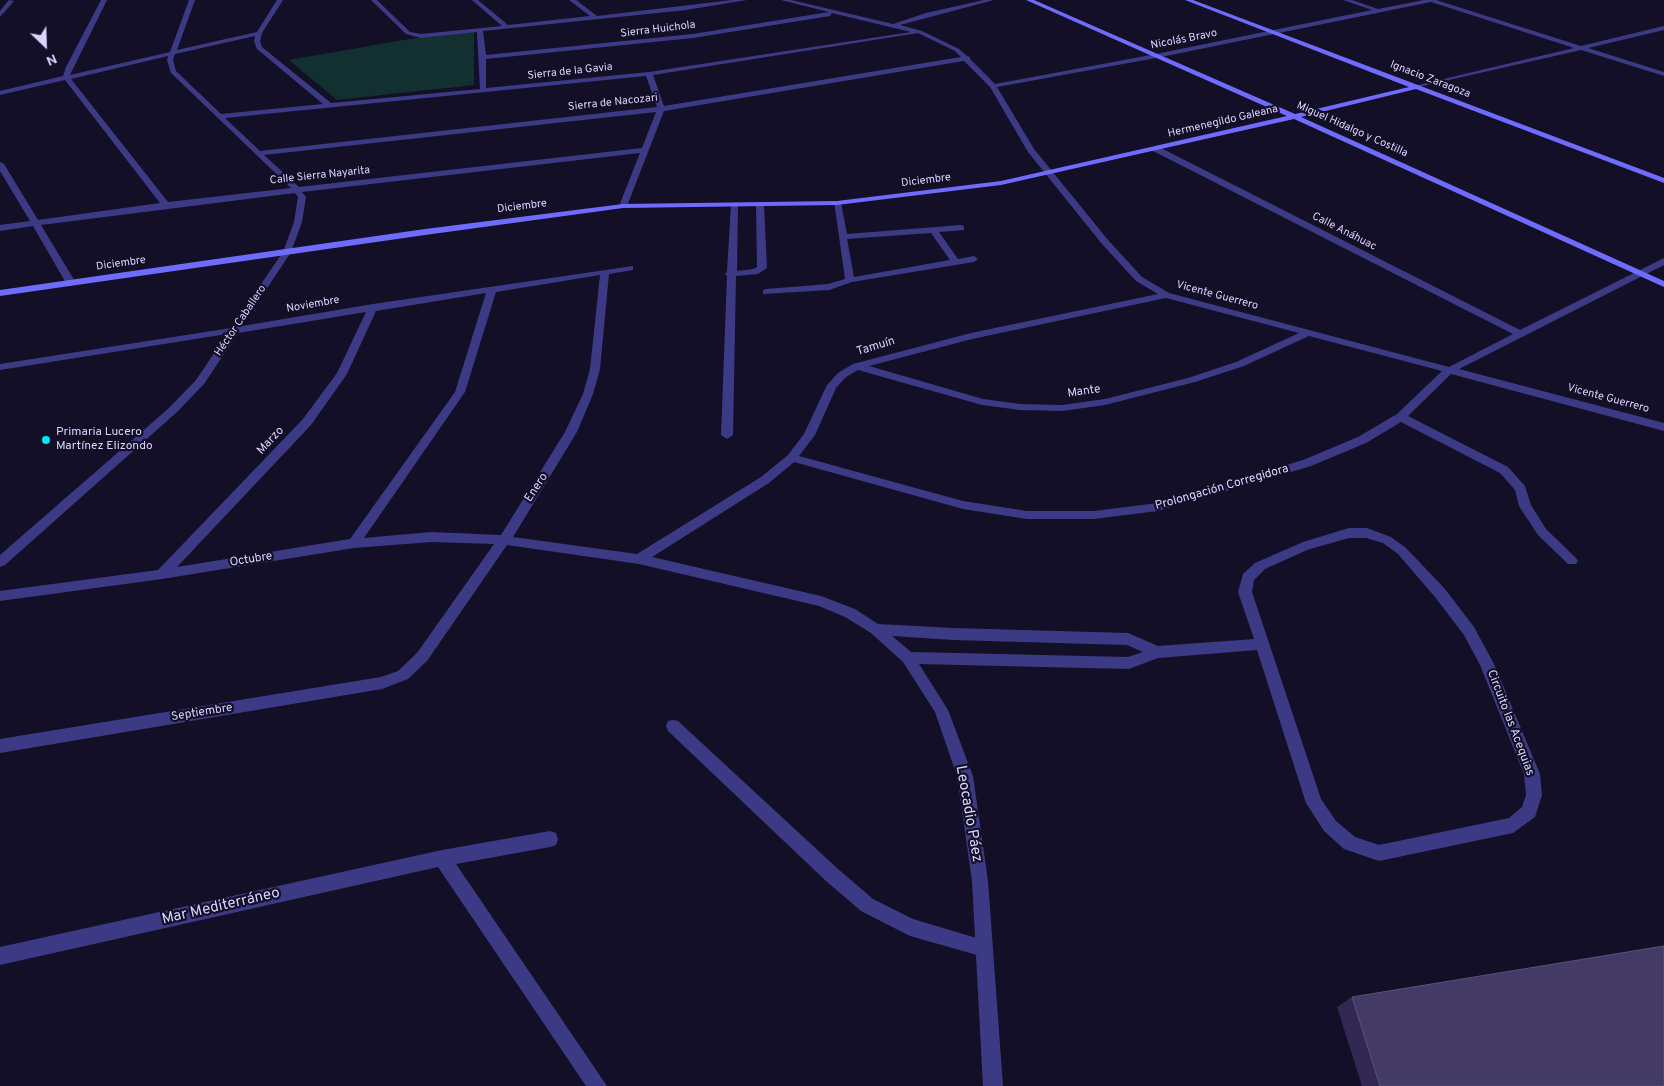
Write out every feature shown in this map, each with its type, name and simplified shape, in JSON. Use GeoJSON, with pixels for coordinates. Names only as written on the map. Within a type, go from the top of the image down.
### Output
{"type":"FeatureCollection","features":[{"type":"Feature","properties":{"kind":"street"},"geometry":{"type":"LineString","coordinates":[[66,77],[69,66],[104,0]]}},
{"type":"Feature","properties":{"kind":"street"},"geometry":{"type":"LineString","coordinates":[[192,0],[175,51],[170,60],[173,72],[297,190]]}},
{"type":"Feature","properties":{"kind":"street"},"geometry":{"type":"LineString","coordinates":[[280,0],[259,33],[257,41],[259,48],[329,106]]}},
{"type":"Feature","properties":{"kind":"street"},"geometry":{"type":"LineString","coordinates":[[374,0],[413,36],[596,18],[744,0]]}},
{"type":"Feature","properties":{"kind":"street"},"geometry":{"type":"LineString","coordinates":[[475,0],[507,27]]}},
{"type":"Feature","properties":{"kind":"street"},"geometry":{"type":"LineString","coordinates":[[572,0],[596,18]]}},
{"type":"Feature","properties":{"kind":"street"},"geometry":{"type":"LineString","coordinates":[[672,0],[686,8]]}},
{"type":"Feature","properties":{"kind":"street","name":"Vicente Guerrero"},"geometry":{"type":"LineString","coordinates":[[784,0],[920,32],[957,50],[968,58],[993,86],[1031,150],[1121,261],[1139,279],[1166,295],[1664,427]]}},
{"type":"Feature","properties":{"kind":"street"},"geometry":{"type":"LineString","coordinates":[[895,25],[926,15],[991,0]]}},
{"type":"Feature","properties":{"kind":"street","name":"Miguel Hidalgo y Costilla"},"geometry":{"type":"LineString","coordinates":[[1029,0],[1664,284]]}},
{"type":"Feature","properties":{"kind":"street","name":"Ignacio Zaragoza"},"geometry":{"type":"LineString","coordinates":[[1188,0],[1664,181]]}},
{"type":"Feature","properties":{"kind":"street","name":"Nicolás Bravo"},"geometry":{"type":"LineString","coordinates":[[1346,0],[1377,10]]}},
{"type":"Feature","properties":{"kind":"street"},"geometry":{"type":"LineString","coordinates":[[1431,0],[1664,74]]}},
{"type":"Feature","properties":{"kind":"street","name":"Nicolás Bravo"},"geometry":{"type":"LineString","coordinates":[[993,86],[1274,33],[1431,0]]}},
{"type":"Feature","properties":{"kind":"street"},"geometry":{"type":"LineString","coordinates":[[0,15],[3,8],[11,1]]}},
{"type":"Feature","properties":{"kind":"street","name":"Sierra Huichola"},"geometry":{"type":"LineString","coordinates":[[483,57],[693,36],[835,13]]}},
{"type":"Feature","properties":{"kind":"street","name":"Hermenegildo Galeana"},"geometry":{"type":"LineString","coordinates":[[1050,173],[1664,28]]}},
{"type":"Feature","properties":{"kind":"street"},"geometry":{"type":"LineString","coordinates":[[480,30],[483,57],[482,90]]}},
{"type":"Feature","properties":{"kind":"street","name":"Sierra de la Gavia"},"geometry":{"type":"LineString","coordinates":[[221,116],[649,74],[920,32]]}},
{"type":"Feature","properties":{"kind":"street"},"geometry":{"type":"LineString","coordinates":[[0,92],[259,33]]}},
{"type":"Feature","properties":{"kind":"street","name":"Sierra de Nacozari"},"geometry":{"type":"LineString","coordinates":[[259,153],[661,109],[968,58]]}},
{"type":"Feature","properties":{"kind":"street"},"geometry":{"type":"LineString","coordinates":[[623,206],[661,109],[649,74]]}},
{"type":"Feature","properties":{"kind":"street"},"geometry":{"type":"LineString","coordinates":[[66,77],[166,205]]}},
{"type":"Feature","properties":{"kind":"street","name":"Calle Anáhuac"},"geometry":{"type":"LineString","coordinates":[[1156,149],[1522,335]]}},
{"type":"Feature","properties":{"kind":"street","name":"Calle Sierra Nayarita"},"geometry":{"type":"LineString","coordinates":[[0,228],[166,205],[644,150]]}},
{"type":"Feature","properties":{"kind":"street"},"geometry":{"type":"LineString","coordinates":[[0,164],[4,175],[70,283]]}},
{"type":"Feature","properties":{"kind":"street","name":"Diciembre"},"geometry":{"type":"LineString","coordinates":[[0,293],[623,206],[760,206],[837,203],[1001,183],[1050,173]]}},
{"type":"Feature","properties":{"kind":"street","name":"Héctor Caballero"},"geometry":{"type":"LineString","coordinates":[[0,562],[173,410],[200,382],[287,252],[302,207],[302,197],[297,190]]}},
{"type":"Feature","properties":{"kind":"street"},"geometry":{"type":"LineString","coordinates":[[837,203],[850,280]]}},
{"type":"Feature","properties":{"kind":"street"},"geometry":{"type":"LineString","coordinates":[[727,435],[730,274],[734,206]]}},
{"type":"Feature","properties":{"kind":"street"},"geometry":{"type":"LineString","coordinates":[[730,274],[755,272],[762,268],[760,206]]}},
{"type":"Feature","properties":{"kind":"street"},"geometry":{"type":"LineString","coordinates":[[843,237],[961,228]]}},
{"type":"Feature","properties":{"kind":"street"},"geometry":{"type":"LineString","coordinates":[[933,230],[956,262]]}},
{"type":"Feature","properties":{"kind":"street"},"geometry":{"type":"LineString","coordinates":[[766,292],[829,287],[850,280],[974,260]]}},
{"type":"Feature","properties":{"kind":"street","name":"Prolongación Corregidora"},"geometry":{"type":"LineString","coordinates":[[792,458],[963,505],[1027,514],[1094,515],[1158,507],[1307,463],[1362,440],[1401,417],[1448,371],[1522,335],[1664,261]]}},
{"type":"Feature","properties":{"kind":"street","name":"Noviembre"},"geometry":{"type":"LineString","coordinates":[[0,367],[630,268]]}},
{"type":"Feature","properties":{"kind":"street","name":"Enero"},"geometry":{"type":"LineString","coordinates":[[403,674],[422,657],[504,540],[553,465],[571,432],[588,394],[594,369],[605,272]]}},
{"type":"Feature","properties":{"kind":"street"},"geometry":{"type":"LineString","coordinates":[[354,543],[460,392],[492,290]]}},
{"type":"Feature","properties":{"kind":"street","name":"Tamuín"},"geometry":{"type":"LineString","coordinates":[[639,559],[765,480],[792,458],[809,436],[831,387],[842,375],[857,366],[971,336],[1166,295]]}},
{"type":"Feature","properties":{"kind":"street","name":"Marzo"},"geometry":{"type":"LineString","coordinates":[[162,574],[307,422],[342,374],[373,307]]}},
{"type":"Feature","properties":{"kind":"street","name":"Mante"},"geometry":{"type":"LineString","coordinates":[[857,366],[982,402],[1020,407],[1062,408],[1105,402],[1192,380],[1240,364],[1308,333]]}},
{"type":"Feature","properties":{"kind":"street"},"geometry":{"type":"LineString","coordinates":[[1401,417],[1504,470],[1521,489],[1525,506],[1542,532],[1572,562]]}},
{"type":"Feature","properties":{"kind":"street","name":"Circuito las Acequias"},"geometry":{"type":"LineString","coordinates":[[1349,533],[1367,534],[1386,540],[1402,550],[1440,593],[1468,631],[1488,664],[1532,774],[1534,794],[1529,812],[1513,825],[1379,853],[1350,843],[1330,826],[1314,803],[1261,644],[1245,592],[1248,578],[1260,566],[1303,547],[1349,533]]}},
{"type":"Feature","properties":{"kind":"street","name":"Octubre"},"geometry":{"type":"LineString","coordinates":[[0,596],[162,574],[354,543],[431,537],[504,540],[639,559]]}},
{"type":"Feature","properties":{"kind":"street","name":"Leocadio Páez"},"geometry":{"type":"LineString","coordinates":[[639,559],[821,602],[850,614],[876,629],[908,658],[941,710],[965,776],[980,881],[994,1086]]}},
{"type":"Feature","properties":{"kind":"street"},"geometry":{"type":"LineString","coordinates":[[876,629],[953,634],[1128,639],[1157,652]]}},
{"type":"Feature","properties":{"kind":"street"},"geometry":{"type":"LineString","coordinates":[[908,658],[1129,663],[1157,652],[1261,644]]}},
{"type":"Feature","properties":{"kind":"street","name":"Septiembre"},"geometry":{"type":"LineString","coordinates":[[0,746],[382,683],[403,674]]}},
{"type":"Feature","properties":{"kind":"street"},"geometry":{"type":"LineString","coordinates":[[674,726],[832,875],[867,905],[910,928],[984,948]]}},
{"type":"Feature","properties":{"kind":"street","name":"Mar Mediterráneo"},"geometry":{"type":"LineString","coordinates":[[0,956],[442,858],[550,839]]}},
{"type":"Feature","properties":{"kind":"street"},"geometry":{"type":"LineString","coordinates":[[442,858],[597,1086]]}},
{"type":"Feature","properties":{"kind":"green space"},"geometry":{"type":"Polygon","coordinates":[[[474,32],[474,85],[337,100],[289,60],[409,39],[474,32]]]}},
{"type":"Feature","properties":{"kind":"building"},"geometry":{"type":"Polygon","coordinates":[[[1664,946],[1664,1086],[1380,1086],[1352,997],[1664,946]]]}},
{"type":"Feature","properties":{"kind":"place","name":"Primaria Lucero Martínez Elizondo"},"geometry":{"type":"Point","coordinates":[46,440]}}]}
